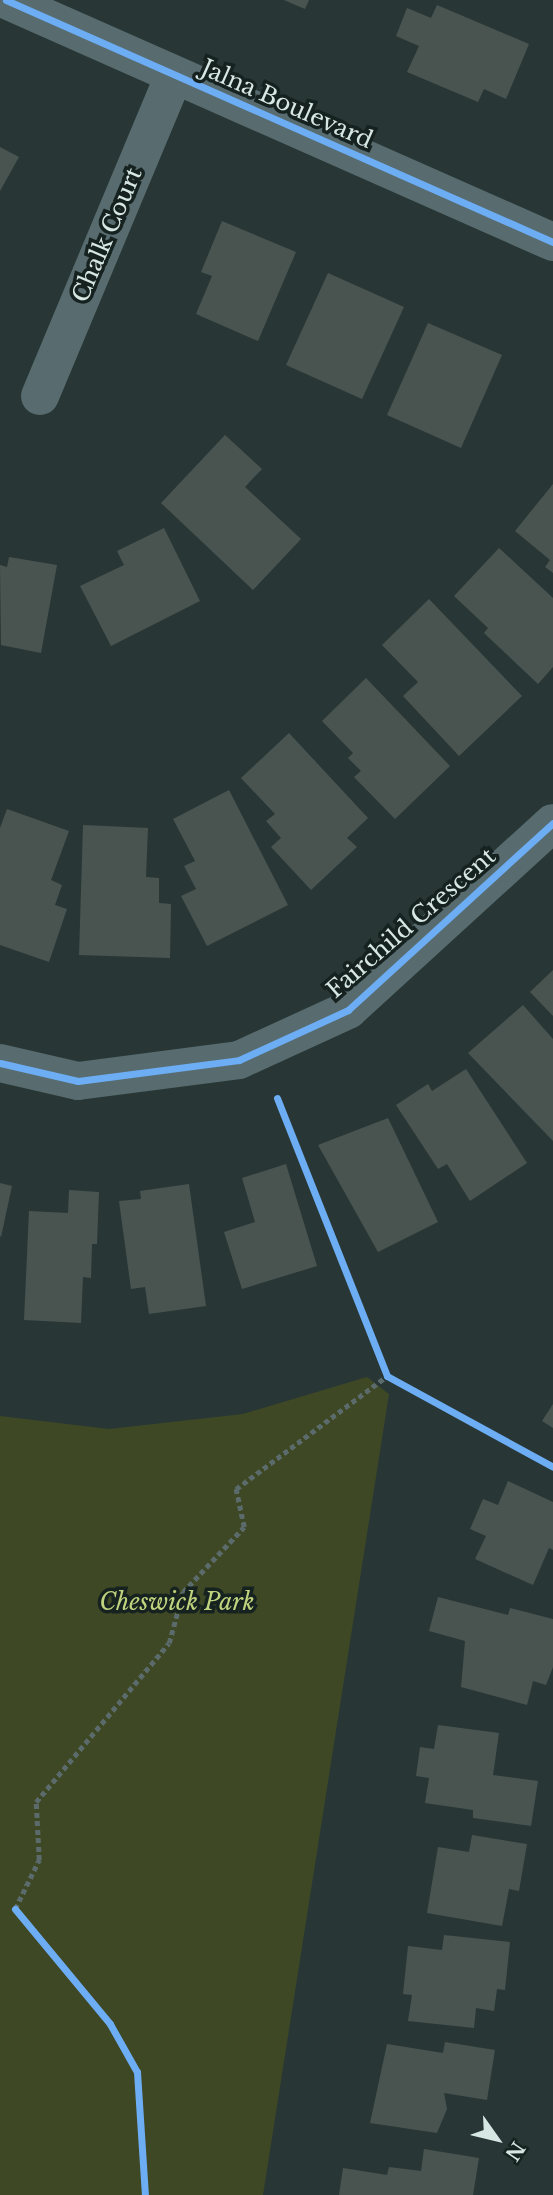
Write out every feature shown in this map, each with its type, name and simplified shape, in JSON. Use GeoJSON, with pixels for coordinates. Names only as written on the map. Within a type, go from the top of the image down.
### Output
{"type":"FeatureCollection","features":[{"type":"Feature","properties":{"kind":"street","name":"Jalna Boulevard"},"geometry":{"type":"LineString","coordinates":[[6,0],[552,240]]}},
{"type":"Feature","properties":{"kind":"street","name":"Chalk Court"},"geometry":{"type":"LineString","coordinates":[[40,396],[174,75]]}},
{"type":"Feature","properties":{"kind":"street","name":"Fairchild Crescent"},"geometry":{"type":"LineString","coordinates":[[0,1063],[78,1081],[239,1060],[348,1010],[553,823]]}},
{"type":"Feature","properties":{"kind":"path"},"geometry":{"type":"LineString","coordinates":[[382,1363],[387,1376],[399,1383]]}},
{"type":"Feature","properties":{"kind":"path"},"geometry":{"type":"LineString","coordinates":[[23,1918],[15,1909],[39,1860],[36,1802],[169,1643],[183,1592],[244,1527],[236,1489],[387,1376]]}},
{"type":"Feature","properties":{"kind":"green space","name":"Cheswick Park"},"geometry":{"type":"Polygon","coordinates":[[[367,1377],[389,1394],[263,2195],[0,2195],[0,1416],[109,1429],[243,1414],[367,1377]]]}},
{"type":"Feature","properties":{"kind":"building"},"geometry":{"type":"Polygon","coordinates":[[[284,0],[309,0],[305,9],[284,0]]]}},
{"type":"Feature","properties":{"kind":"building"},"geometry":{"type":"Polygon","coordinates":[[[437,5],[529,44],[506,99],[484,89],[478,102],[407,72],[419,46],[396,36],[407,8],[431,18],[437,5]]]}},
{"type":"Feature","properties":{"kind":"building"},"geometry":{"type":"Polygon","coordinates":[[[0,147],[19,157],[0,191],[0,147]]]}},
{"type":"Feature","properties":{"kind":"building"},"geometry":{"type":"Polygon","coordinates":[[[222,221],[296,252],[258,341],[196,314],[212,276],[201,272],[222,221]]]}},
{"type":"Feature","properties":{"kind":"building"},"geometry":{"type":"Polygon","coordinates":[[[328,273],[404,307],[362,399],[286,365],[328,273]]]}},
{"type":"Feature","properties":{"kind":"building"},"geometry":{"type":"Polygon","coordinates":[[[428,323],[502,355],[461,448],[387,415],[428,323]]]}},
{"type":"Feature","properties":{"kind":"building"},"geometry":{"type":"Polygon","coordinates":[[[225,435],[262,469],[245,487],[301,539],[253,590],[161,503],[225,435]]]}},
{"type":"Feature","properties":{"kind":"building"},"geometry":{"type":"Polygon","coordinates":[[[553,484],[553,573],[545,567],[550,560],[515,531],[553,484]]]}},
{"type":"Feature","properties":{"kind":"building"},"geometry":{"type":"Polygon","coordinates":[[[164,528],[200,601],[111,646],[80,586],[124,565],[117,551],[164,528]]]}},
{"type":"Feature","properties":{"kind":"building"},"geometry":{"type":"Polygon","coordinates":[[[499,548],[553,598],[553,667],[538,684],[484,633],[488,628],[454,596],[499,548]]]}},
{"type":"Feature","properties":{"kind":"building"},"geometry":{"type":"Polygon","coordinates":[[[9,557],[57,565],[41,653],[1,645],[0,565],[7,567],[9,557]]]}},
{"type":"Feature","properties":{"kind":"building"},"geometry":{"type":"Polygon","coordinates":[[[429,599],[522,696],[459,756],[403,696],[418,682],[382,645],[429,599]]]}},
{"type":"Feature","properties":{"kind":"building"},"geometry":{"type":"Polygon","coordinates":[[[366,678],[450,766],[395,819],[354,777],[361,771],[348,758],[353,753],[322,721],[366,678]]]}},
{"type":"Feature","properties":{"kind":"building"},"geometry":{"type":"Polygon","coordinates":[[[289,733],[368,818],[347,838],[357,847],[311,890],[271,847],[281,838],[266,821],[275,814],[241,778],[289,733]]]}},
{"type":"Feature","properties":{"kind":"building"},"geometry":{"type":"Polygon","coordinates":[[[229,790],[288,905],[207,946],[181,896],[196,889],[184,866],[195,861],[173,819],[229,790]]]}},
{"type":"Feature","properties":{"kind":"building"},"geometry":{"type":"Polygon","coordinates":[[[7,809],[69,831],[51,880],[62,885],[55,905],[67,909],[49,962],[0,945],[0,828],[7,809]]]}},
{"type":"Feature","properties":{"kind":"building"},"geometry":{"type":"Polygon","coordinates":[[[83,825],[148,828],[146,877],[159,878],[159,903],[171,904],[170,958],[79,955],[83,825]]]}},
{"type":"Feature","properties":{"kind":"building"},"geometry":{"type":"Polygon","coordinates":[[[553,970],[553,1016],[530,992],[553,970]]]}},
{"type":"Feature","properties":{"kind":"building"},"geometry":{"type":"Polygon","coordinates":[[[523,1005],[553,1039],[553,1141],[468,1053],[523,1005]]]}},
{"type":"Feature","properties":{"kind":"building"},"geometry":{"type":"Polygon","coordinates":[[[466,1069],[527,1163],[470,1201],[447,1164],[438,1169],[396,1105],[428,1084],[432,1091],[466,1069]]]}},
{"type":"Feature","properties":{"kind":"building"},"geometry":{"type":"Polygon","coordinates":[[[388,1118],[438,1222],[378,1252],[318,1145],[388,1118]]]}},
{"type":"Feature","properties":{"kind":"building"},"geometry":{"type":"Polygon","coordinates":[[[286,1164],[317,1266],[242,1289],[224,1232],[255,1222],[242,1178],[286,1164]]]}},
{"type":"Feature","properties":{"kind":"building"},"geometry":{"type":"Polygon","coordinates":[[[0,1183],[12,1186],[1,1237],[0,1236],[0,1183]]]}},
{"type":"Feature","properties":{"kind":"building"},"geometry":{"type":"Polygon","coordinates":[[[189,1184],[206,1306],[149,1314],[145,1287],[131,1289],[119,1201],[141,1199],[140,1191],[189,1184]]]}},
{"type":"Feature","properties":{"kind":"building"},"geometry":{"type":"Polygon","coordinates":[[[69,1190],[99,1192],[97,1244],[92,1244],[91,1278],[83,1277],[81,1323],[24,1320],[29,1211],[68,1213],[69,1190]]]}},
{"type":"Feature","properties":{"kind":"building"},"geometry":{"type":"Polygon","coordinates":[[[553,1404],[553,1428],[542,1421],[553,1404]]]}},
{"type":"Feature","properties":{"kind":"building"},"geometry":{"type":"Polygon","coordinates":[[[508,1481],[553,1502],[553,1550],[549,1548],[533,1585],[475,1559],[486,1536],[470,1529],[483,1499],[498,1505],[508,1481]]]}},
{"type":"Feature","properties":{"kind":"building"},"geometry":{"type":"Polygon","coordinates":[[[438,1597],[508,1615],[510,1608],[553,1619],[553,1667],[546,1685],[533,1681],[527,1705],[461,1687],[465,1641],[429,1631],[438,1597]]]}},
{"type":"Feature","properties":{"kind":"building"},"geometry":{"type":"Polygon","coordinates":[[[438,1725],[499,1733],[493,1775],[538,1781],[531,1826],[473,1818],[473,1810],[425,1803],[429,1778],[416,1776],[420,1747],[434,1749],[438,1725]]]}},
{"type":"Feature","properties":{"kind":"building"},"geometry":{"type":"Polygon","coordinates":[[[472,1835],[527,1844],[519,1891],[509,1889],[502,1926],[427,1913],[438,1847],[469,1852],[472,1835]]]}},
{"type":"Feature","properties":{"kind":"building"},"geometry":{"type":"Polygon","coordinates":[[[444,1935],[510,1942],[505,1990],[497,1989],[494,2011],[476,2008],[474,2028],[408,2021],[412,1995],[403,1994],[408,1946],[442,1950],[444,1935]]]}},
{"type":"Feature","properties":{"kind":"building"},"geometry":{"type":"Polygon","coordinates":[[[445,2042],[495,2050],[487,2100],[444,2093],[447,2109],[437,2133],[370,2123],[387,2044],[443,2053],[445,2042]]]}},
{"type":"Feature","properties":{"kind":"building"},"geometry":{"type":"Polygon","coordinates":[[[424,2149],[479,2158],[473,2195],[339,2195],[343,2168],[387,2175],[389,2167],[421,2171],[424,2149]]]}},
{"type":"Feature","properties":{"kind":"cycle path"},"geometry":{"type":"LineString","coordinates":[[6,0],[553,242]]}},
{"type":"Feature","properties":{"kind":"cycle path"},"geometry":{"type":"LineString","coordinates":[[0,1063],[78,1081],[239,1060],[348,1010],[553,823]]}},
{"type":"Feature","properties":{"kind":"cycle path"},"geometry":{"type":"LineString","coordinates":[[277,1098],[387,1376],[553,1467]]}},
{"type":"Feature","properties":{"kind":"cycle path"},"geometry":{"type":"LineString","coordinates":[[15,1909],[110,2024],[137,2072],[145,2195]]}}]}
